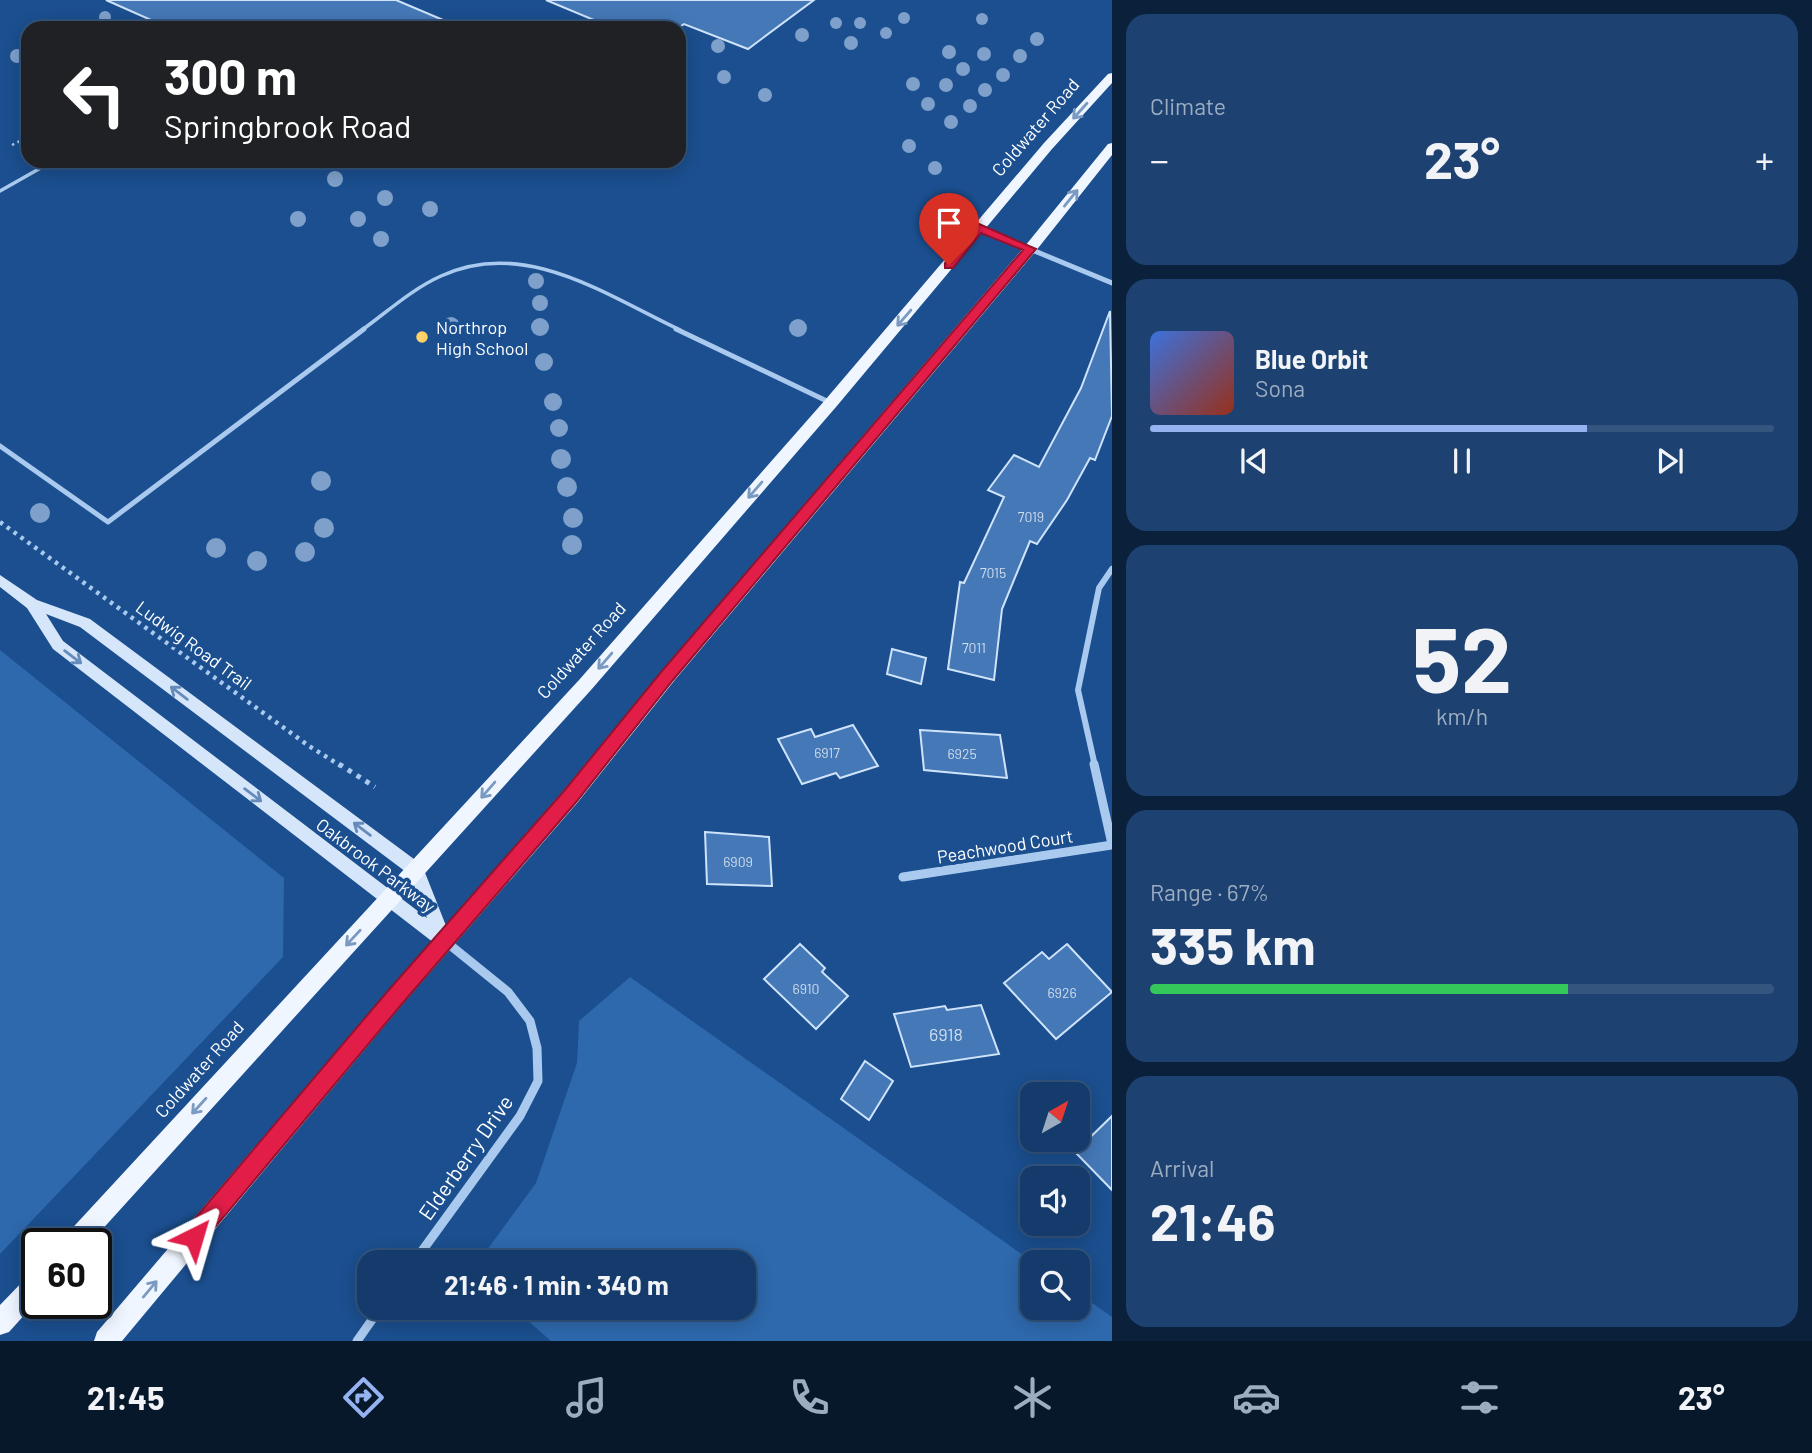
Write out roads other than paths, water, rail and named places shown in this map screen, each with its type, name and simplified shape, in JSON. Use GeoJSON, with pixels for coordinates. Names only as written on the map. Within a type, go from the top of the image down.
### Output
{"type":"FeatureCollection","features":[{"type":"Feature","properties":{"kind":"main road","name":"Coldwater Road"},"geometry":{"type":"LineString","coordinates":[[88,1228],[585,685],[1112,76]]}},
{"type":"Feature","properties":{"kind":"main road"},"geometry":{"type":"LineString","coordinates":[[106,1341],[570,796],[677,665],[1030,249],[1112,147]]}},
{"type":"Feature","properties":{"kind":"main road","name":"Oakbrook Parkway"},"geometry":{"type":"LineString","coordinates":[[0,580],[32,604],[85,623],[416,870],[444,941]]}},
{"type":"Feature","properties":{"kind":"main road","name":"Oakbrook Parkway"},"geometry":{"type":"LineString","coordinates":[[32,604],[58,645],[444,941]]}},
{"type":"Feature","properties":{"kind":"main road"},"geometry":{"type":"LineString","coordinates":[[0,1323],[21,1300]]}},
{"type":"Feature","properties":{"kind":"street"},"geometry":{"type":"LineString","coordinates":[[979,228],[1112,283]]}},
{"type":"Feature","properties":{"kind":"street"},"geometry":{"type":"LineString","coordinates":[[1112,569],[1099,589],[1078,690],[1112,845]]}},
{"type":"Feature","properties":{"kind":"street","name":"Peachwood Court"},"geometry":{"type":"LineString","coordinates":[[903,877],[1112,845]]}},
{"type":"Feature","properties":{"kind":"street","name":"Elderberry Drive"},"geometry":{"type":"LineString","coordinates":[[423,1250],[520,1116],[538,1081],[537,1048],[530,1021],[508,992],[490,975],[444,941]]}},
{"type":"Feature","properties":{"kind":"street"},"geometry":{"type":"LineString","coordinates":[[357,1341],[372,1320]]}},
{"type":"Feature","properties":{"kind":"lane"},"geometry":{"type":"LineString","coordinates":[[0,191],[41,168]]}},
{"type":"Feature","properties":{"kind":"lane"},"geometry":{"type":"LineString","coordinates":[[0,446],[108,522],[402,300],[440,276],[477,262],[495,261],[533,264],[556,271],[831,403]]}},
{"type":"Feature","properties":{"kind":"place","name":"Northrop High School"},"geometry":{"type":"Point","coordinates":[422,337]}}]}
